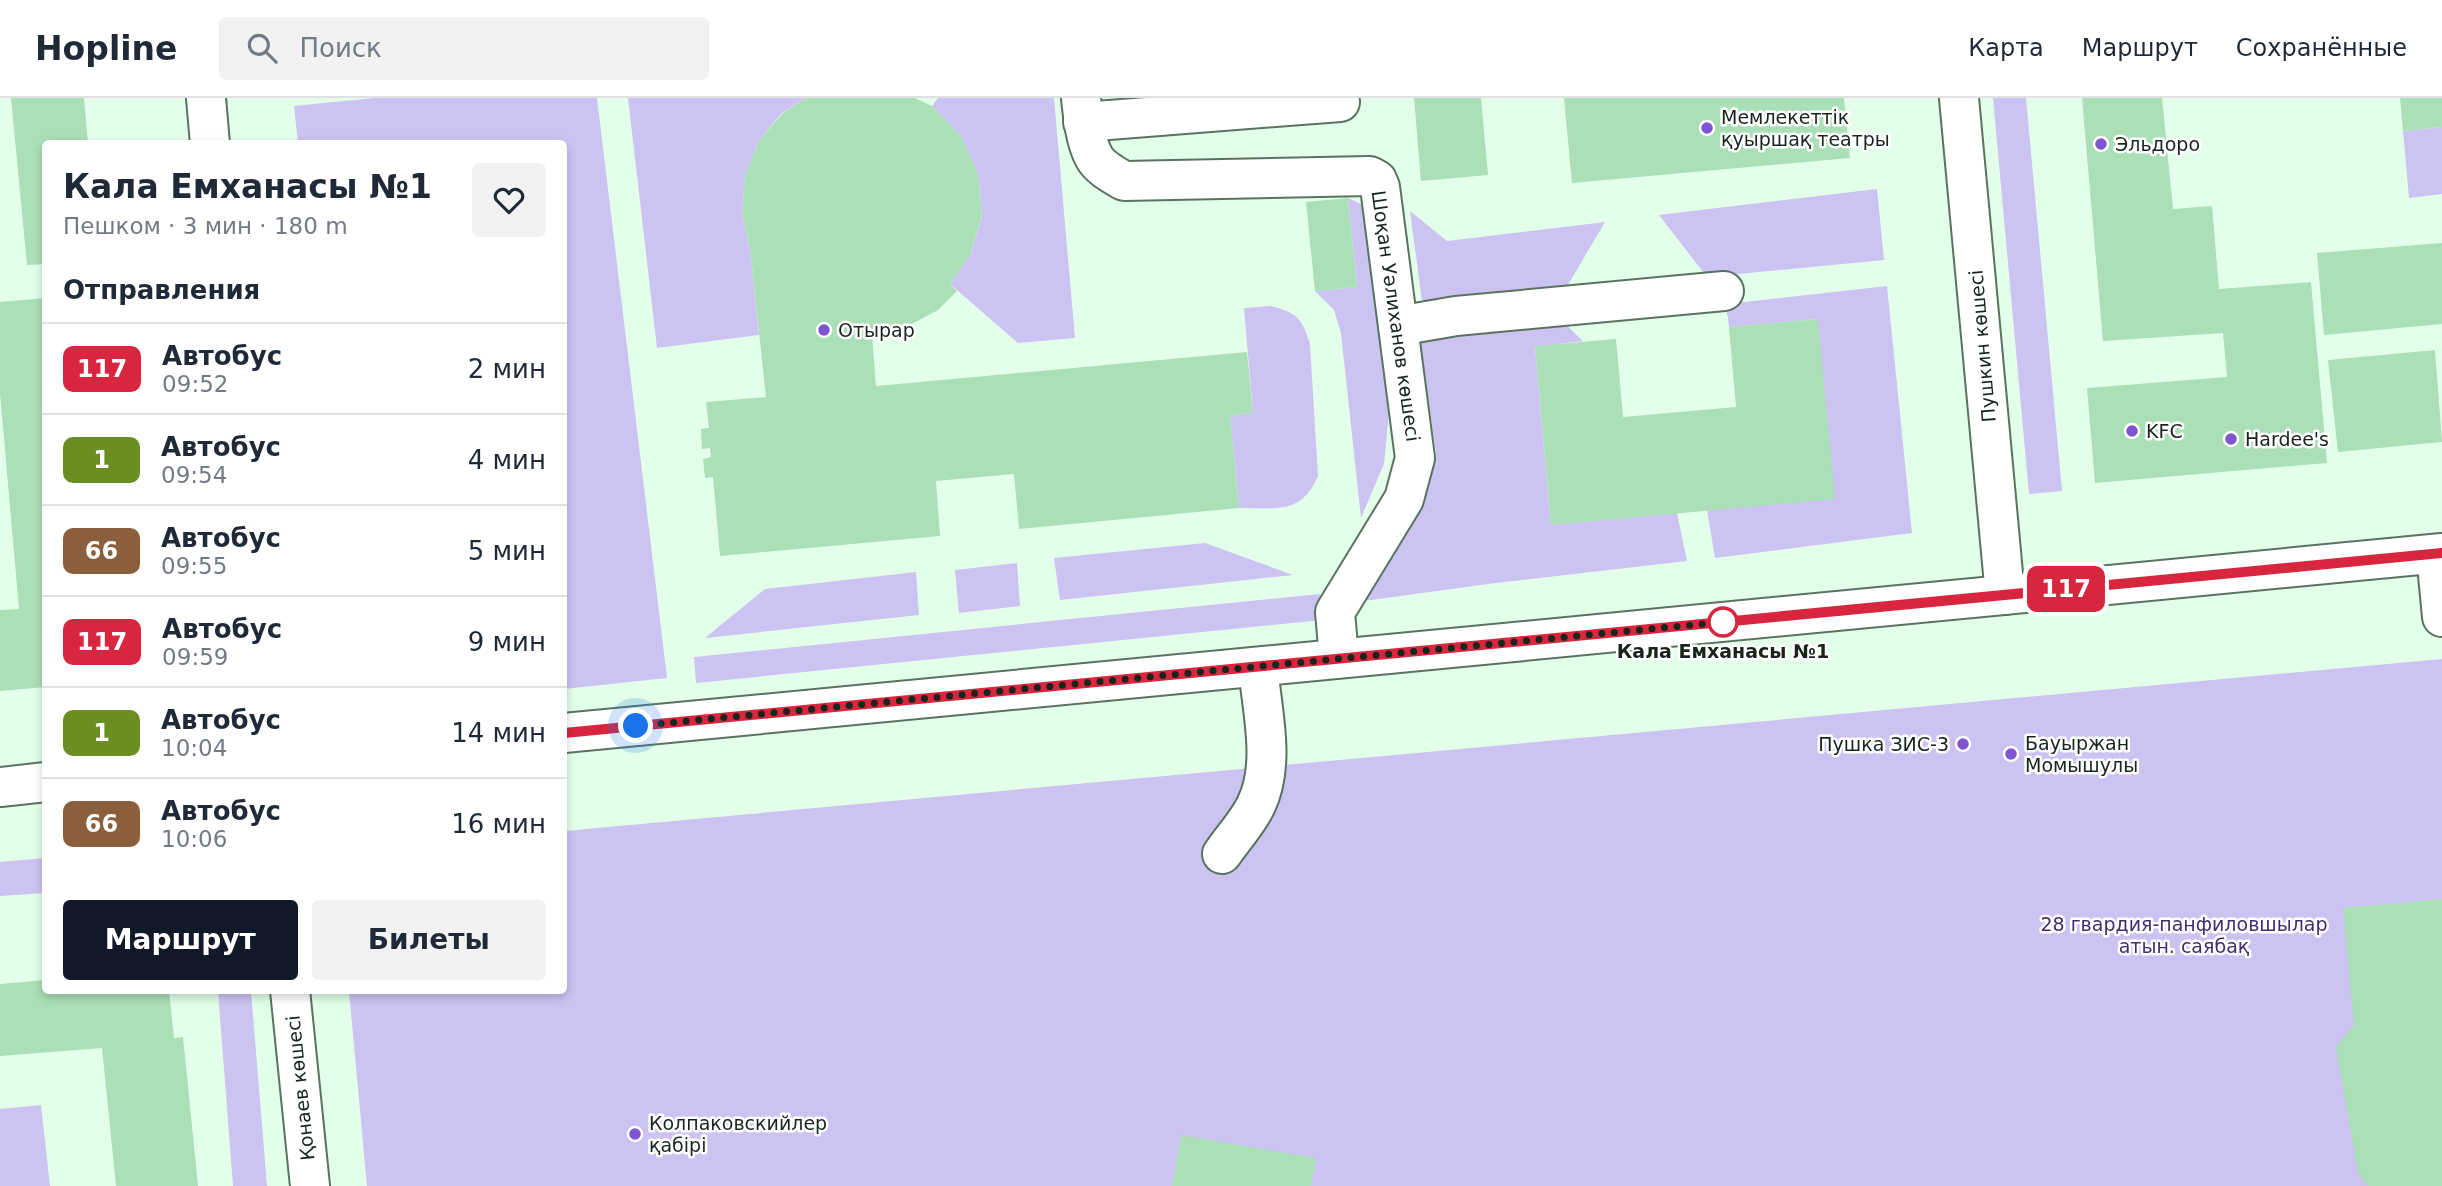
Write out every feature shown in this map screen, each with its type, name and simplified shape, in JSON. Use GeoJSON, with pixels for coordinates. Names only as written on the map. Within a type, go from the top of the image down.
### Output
{"type":"FeatureCollection","features":[{"type":"Feature","properties":{"kind":"street"},"geometry":{"type":"LineString","coordinates":[[206,98],[210,140]]}},
{"type":"Feature","properties":{"kind":"street"},"geometry":{"type":"LineString","coordinates":[[1082,110],[1340,103],[1339,98]]}},
{"type":"Feature","properties":{"kind":"street","name":"Пушкин көшесі"},"geometry":{"type":"LineString","coordinates":[[1959,98],[2005,595]]}},
{"type":"Feature","properties":{"kind":"street","name":"Шоқан Уәлиханов көшесі"},"geometry":{"type":"LineString","coordinates":[[1082,110],[1095,158],[1108,171],[1124,181],[1370,176],[1377,180],[1415,458],[1404,499],[1335,612],[1339,658]]}},
{"type":"Feature","properties":{"kind":"street"},"geometry":{"type":"LineString","coordinates":[[1398,326],[1456,316],[1724,290]]}},
{"type":"Feature","properties":{"kind":"street"},"geometry":{"type":"LineString","coordinates":[[567,733],[2439,553],[2442,617]]}},
{"type":"Feature","properties":{"kind":"street"},"geometry":{"type":"LineString","coordinates":[[1222,854],[1256,806],[1264,784],[1267,761],[1258,667]]}},
{"type":"Feature","properties":{"kind":"street"},"geometry":{"type":"LineString","coordinates":[[0,787],[42,782]]}},
{"type":"Feature","properties":{"kind":"street","name":"Қонаев көшесі"},"geometry":{"type":"LineString","coordinates":[[290,994],[310,1186]]}},
{"type":"Feature","properties":{"kind":"green space"},"geometry":{"type":"Polygon","coordinates":[[[374,98],[597,98],[667,678],[567,689],[567,140],[298,140],[294,106],[374,98]]]}},
{"type":"Feature","properties":{"kind":"green space"},"geometry":{"type":"Polygon","coordinates":[[[628,98],[807,98],[783,112],[759,140],[745,176],[742,213],[750,249],[759,335],[657,348],[628,98]]]}},
{"type":"Feature","properties":{"kind":"green space"},"geometry":{"type":"Polygon","coordinates":[[[938,98],[1054,98],[1075,338],[1018,343],[950,284],[970,255],[982,216],[978,174],[961,136],[932,106],[938,98]]]}},
{"type":"Feature","properties":{"kind":"green space"},"geometry":{"type":"Polygon","coordinates":[[[1993,98],[2026,98],[2062,491],[2029,494],[1993,98]]]}},
{"type":"Feature","properties":{"kind":"green space"},"geometry":{"type":"Polygon","coordinates":[[[2442,127],[2442,194],[2409,198],[2403,131],[2442,127]]]}},
{"type":"Feature","properties":{"kind":"green space"},"geometry":{"type":"Polygon","coordinates":[[[1877,189],[1884,260],[1707,277],[1659,215],[1877,189]]]}},
{"type":"Feature","properties":{"kind":"green space"},"geometry":{"type":"Polygon","coordinates":[[[1348,198],[1368,207],[1390,402],[1384,464],[1361,518],[1341,333],[1334,310],[1315,291],[1357,287],[1348,198]]]}},
{"type":"Feature","properties":{"kind":"green space"},"geometry":{"type":"Polygon","coordinates":[[[1410,211],[1447,241],[1605,222],[1562,295],[1423,309],[1410,211]]]}},
{"type":"Feature","properties":{"kind":"green space"},"geometry":{"type":"Polygon","coordinates":[[[1887,286],[1912,533],[1715,558],[1707,510],[1818,319],[1729,327],[1726,304],[1887,286]]]}},
{"type":"Feature","properties":{"kind":"green space"},"geometry":{"type":"Polygon","coordinates":[[[1271,306],[1298,318],[1310,344],[1318,476],[1311,489],[1296,503],[1276,508],[1239,508],[1230,415],[1253,413],[1244,308],[1271,306]]]}},
{"type":"Feature","properties":{"kind":"green space"},"geometry":{"type":"Polygon","coordinates":[[[1560,319],[1583,341],[1535,347],[1551,525],[1677,513],[1687,561],[1364,601],[1424,505],[1436,453],[1419,334],[1560,319]]]}},
{"type":"Feature","properties":{"kind":"green space"},"geometry":{"type":"Polygon","coordinates":[[[1205,543],[1293,575],[1060,600],[1054,558],[1205,543]]]}},
{"type":"Feature","properties":{"kind":"green space"},"geometry":{"type":"Polygon","coordinates":[[[1017,563],[1020,606],[959,613],[955,570],[1017,563]]]}},
{"type":"Feature","properties":{"kind":"green space"},"geometry":{"type":"Polygon","coordinates":[[[916,572],[919,615],[705,638],[765,589],[916,572]]]}},
{"type":"Feature","properties":{"kind":"green space"},"geometry":{"type":"Polygon","coordinates":[[[1320,594],[1322,620],[696,683],[694,657],[1320,594]]]}},
{"type":"Feature","properties":{"kind":"green space","name":"28 гвардия-панфиловшылар атын. саябақ"},"geometry":{"type":"Polygon","coordinates":[[[2442,659],[2442,1186],[367,1186],[349,994],[567,994],[567,831],[2442,659]]]}},
{"type":"Feature","properties":{"kind":"green space"},"geometry":{"type":"Polygon","coordinates":[[[42,858],[42,893],[0,896],[0,862],[42,858]]]}},
{"type":"Feature","properties":{"kind":"green space"},"geometry":{"type":"Polygon","coordinates":[[[218,994],[251,994],[267,1186],[233,1186],[218,994]]]}},
{"type":"Feature","properties":{"kind":"green space"},"geometry":{"type":"Polygon","coordinates":[[[41,1105],[50,1186],[0,1186],[0,1109],[41,1105]]]}},
{"type":"Feature","properties":{"kind":"building"},"geometry":{"type":"Polygon","coordinates":[[[11,98],[84,98],[88,140],[42,140],[42,264],[27,265],[11,98]]]}},
{"type":"Feature","properties":{"kind":"building","name":"Отырар"},"geometry":{"type":"Polygon","coordinates":[[[807,98],[915,98],[932,106],[961,136],[978,173],[982,215],[970,255],[950,284],[957,291],[938,310],[908,326],[872,335],[876,386],[1247,352],[1253,413],[1230,415],[1239,508],[1019,529],[1014,474],[936,481],[940,536],[720,556],[713,477],[705,478],[703,459],[711,457],[710,448],[702,449],[701,429],[709,428],[706,402],[766,397],[750,249],[742,213],[745,175],[759,140],[784,112],[807,98]]]}},
{"type":"Feature","properties":{"kind":"building"},"geometry":{"type":"Polygon","coordinates":[[[1414,98],[1481,98],[1488,175],[1421,181],[1414,98]]]}},
{"type":"Feature","properties":{"kind":"building","name":"Мемлекеттік қуыршақ театры"},"geometry":{"type":"Polygon","coordinates":[[[1564,98],[1844,98],[1850,158],[1572,183],[1564,98]]]}},
{"type":"Feature","properties":{"kind":"building"},"geometry":{"type":"Polygon","coordinates":[[[2082,98],[2162,98],[2173,209],[2212,206],[2219,289],[2311,282],[2327,463],[2095,483],[2087,388],[2227,377],[2223,333],[2103,341],[2082,98]]]}},
{"type":"Feature","properties":{"kind":"building"},"geometry":{"type":"Polygon","coordinates":[[[2400,98],[2442,98],[2442,127],[2403,131],[2400,98]]]}},
{"type":"Feature","properties":{"kind":"building"},"geometry":{"type":"Polygon","coordinates":[[[1348,198],[1357,287],[1315,291],[1306,202],[1348,198]]]}},
{"type":"Feature","properties":{"kind":"building"},"geometry":{"type":"Polygon","coordinates":[[[2442,243],[2442,324],[2324,335],[2317,253],[2442,243]]]}},
{"type":"Feature","properties":{"kind":"building"},"geometry":{"type":"Polygon","coordinates":[[[42,298],[42,687],[0,691],[0,610],[19,609],[0,393],[0,302],[42,298]]]}},
{"type":"Feature","properties":{"kind":"building"},"geometry":{"type":"Polygon","coordinates":[[[1818,319],[1835,499],[1551,525],[1535,346],[1616,339],[1623,417],[1736,407],[1729,327],[1818,319]]]}},
{"type":"Feature","properties":{"kind":"building"},"geometry":{"type":"Polygon","coordinates":[[[2435,350],[2442,442],[2338,452],[2328,360],[2435,350]]]}},
{"type":"Feature","properties":{"kind":"building"},"geometry":{"type":"Polygon","coordinates":[[[2442,899],[2442,1186],[2368,1186],[2358,1173],[2336,1047],[2354,1025],[2343,908],[2442,899]]]}},
{"type":"Feature","properties":{"kind":"building"},"geometry":{"type":"Polygon","coordinates":[[[42,980],[42,994],[169,994],[174,1038],[183,1037],[198,1186],[116,1186],[102,1048],[0,1056],[0,984],[42,980]]]}},
{"type":"Feature","properties":{"kind":"building"},"geometry":{"type":"Polygon","coordinates":[[[1181,1135],[1316,1158],[1311,1186],[1172,1186],[1181,1135]]]}},
{"type":"Feature","properties":{"kind":"bus line","name":"117"},"geometry":{"type":"LineString","coordinates":[[567,733],[2442,553]]}},
{"type":"Feature","properties":{"kind":"place","name":"Мемлекеттік қуыршақ театры"},"geometry":{"type":"Point","coordinates":[1707,128]}},
{"type":"Feature","properties":{"kind":"place","name":"Эльдоро"},"geometry":{"type":"Point","coordinates":[2101,144]}},
{"type":"Feature","properties":{"kind":"place","name":"Отырар"},"geometry":{"type":"Point","coordinates":[824,330]}},
{"type":"Feature","properties":{"kind":"place","name":"KFC"},"geometry":{"type":"Point","coordinates":[2132,431]}},
{"type":"Feature","properties":{"kind":"place","name":"Hardee's"},"geometry":{"type":"Point","coordinates":[2231,439]}},
{"type":"Feature","properties":{"kind":"place","name":"Кала Eмханасы №1"},"geometry":{"type":"Point","coordinates":[1723,622]}},
{"type":"Feature","properties":{"kind":"place","name":"Пушка ЗИС-3"},"geometry":{"type":"Point","coordinates":[1963,744]}},
{"type":"Feature","properties":{"kind":"place","name":"Бауыржан Момышулы"},"geometry":{"type":"Point","coordinates":[2011,754]}},
{"type":"Feature","properties":{"kind":"place","name":"Колпаковскийлер қабірі"},"geometry":{"type":"Point","coordinates":[635,1134]}},
{"type":"Feature","properties":{"kind":"route"},"geometry":{"type":"LineString","coordinates":[[636,726],[1723,622]]}}]}
